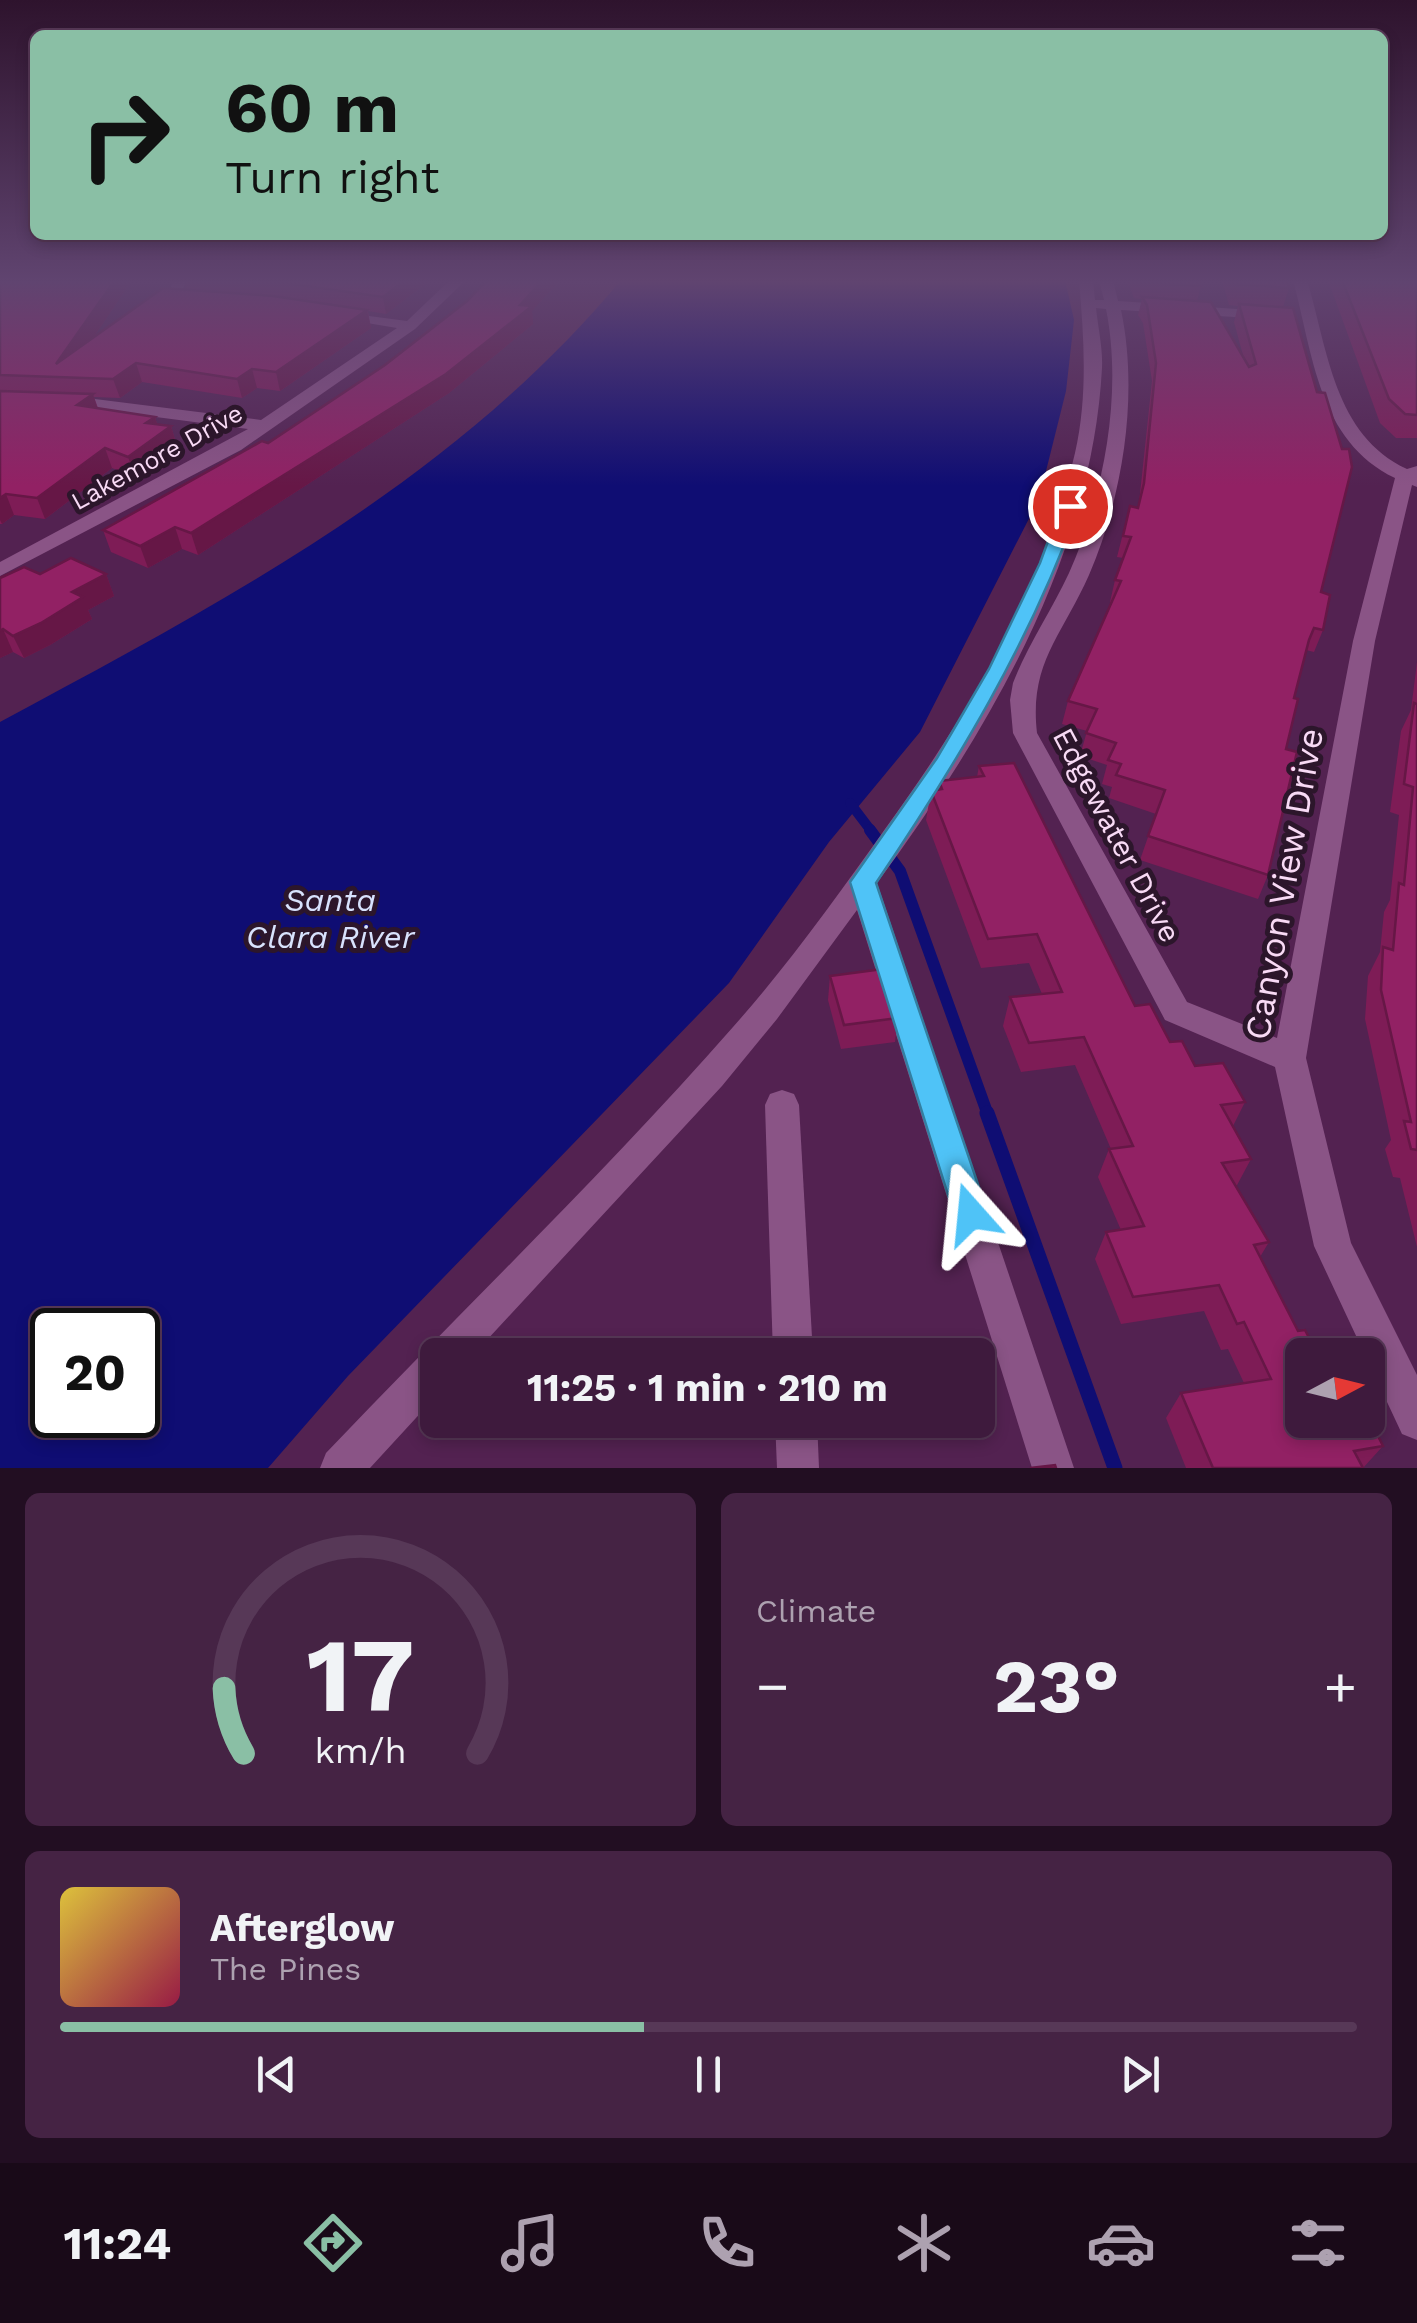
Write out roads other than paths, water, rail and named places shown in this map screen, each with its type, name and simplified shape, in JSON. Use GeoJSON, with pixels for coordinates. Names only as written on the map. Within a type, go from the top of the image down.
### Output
{"type":"FeatureCollection","features":[{"type":"Feature","properties":{"kind":"street","name":"Lakemore Drive"},"geometry":{"type":"LineString","coordinates":[[6,564],[234,446],[377,349]]}},
{"type":"Feature","properties":{"kind":"street"},"geometry":{"type":"LineString","coordinates":[[462,1338],[746,1035],[910,816],[999,669],[1049,563],[1070,506],[1094,398],[1096,349]]}},
{"type":"Feature","properties":{"kind":"street","name":"Edgewater Drive"},"geometry":{"type":"LineString","coordinates":[[1117,349],[1117,418],[1107,476],[1082,566],[1022,693],[1025,733],[1176,1011],[1290,1058]]}},
{"type":"Feature","properties":{"kind":"street"},"geometry":{"type":"LineString","coordinates":[[1319,349],[1335,414],[1363,450],[1413,476]]}},
{"type":"Feature","properties":{"kind":"street"},"geometry":{"type":"LineString","coordinates":[[0,401],[87,403],[264,426]]}},
{"type":"Feature","properties":{"kind":"street","name":"Canyon View Drive"},"geometry":{"type":"LineString","coordinates":[[1413,476],[1364,640],[1290,1058],[1333,1246],[1417,1419]]}},
{"type":"Feature","properties":{"kind":"street"},"geometry":{"type":"LineString","coordinates":[[868,876],[1053,1468]]}},
{"type":"Feature","properties":{"kind":"street"},"geometry":{"type":"LineString","coordinates":[[782,1105],[792,1338]]}},
{"type":"Feature","properties":{"kind":"street"},"geometry":{"type":"LineString","coordinates":[[341,1468],[420,1383]]}},
{"type":"Feature","properties":{"kind":"street"},"geometry":{"type":"LineString","coordinates":[[797,1438],[798,1468]]}},
{"type":"Feature","properties":{"kind":"water","name":"Santa Clara River"},"geometry":{"type":"Polygon","coordinates":[[[558,349],[1071,349],[1066,391],[1039,499],[920,732],[829,842],[729,983],[348,1376],[268,1468],[0,1468],[0,722],[251,582],[411,476],[486,416],[558,349]]]}},
{"type":"Feature","properties":{"kind":"waterway"},"geometry":{"type":"LineString","coordinates":[[850,803],[872,832]]}},
{"type":"Feature","properties":{"kind":"waterway"},"geometry":{"type":"LineString","coordinates":[[870,830],[900,871],[988,1115]]}},
{"type":"Feature","properties":{"kind":"waterway"},"geometry":{"type":"LineString","coordinates":[[987,1113],[1115,1468]]}}]}
